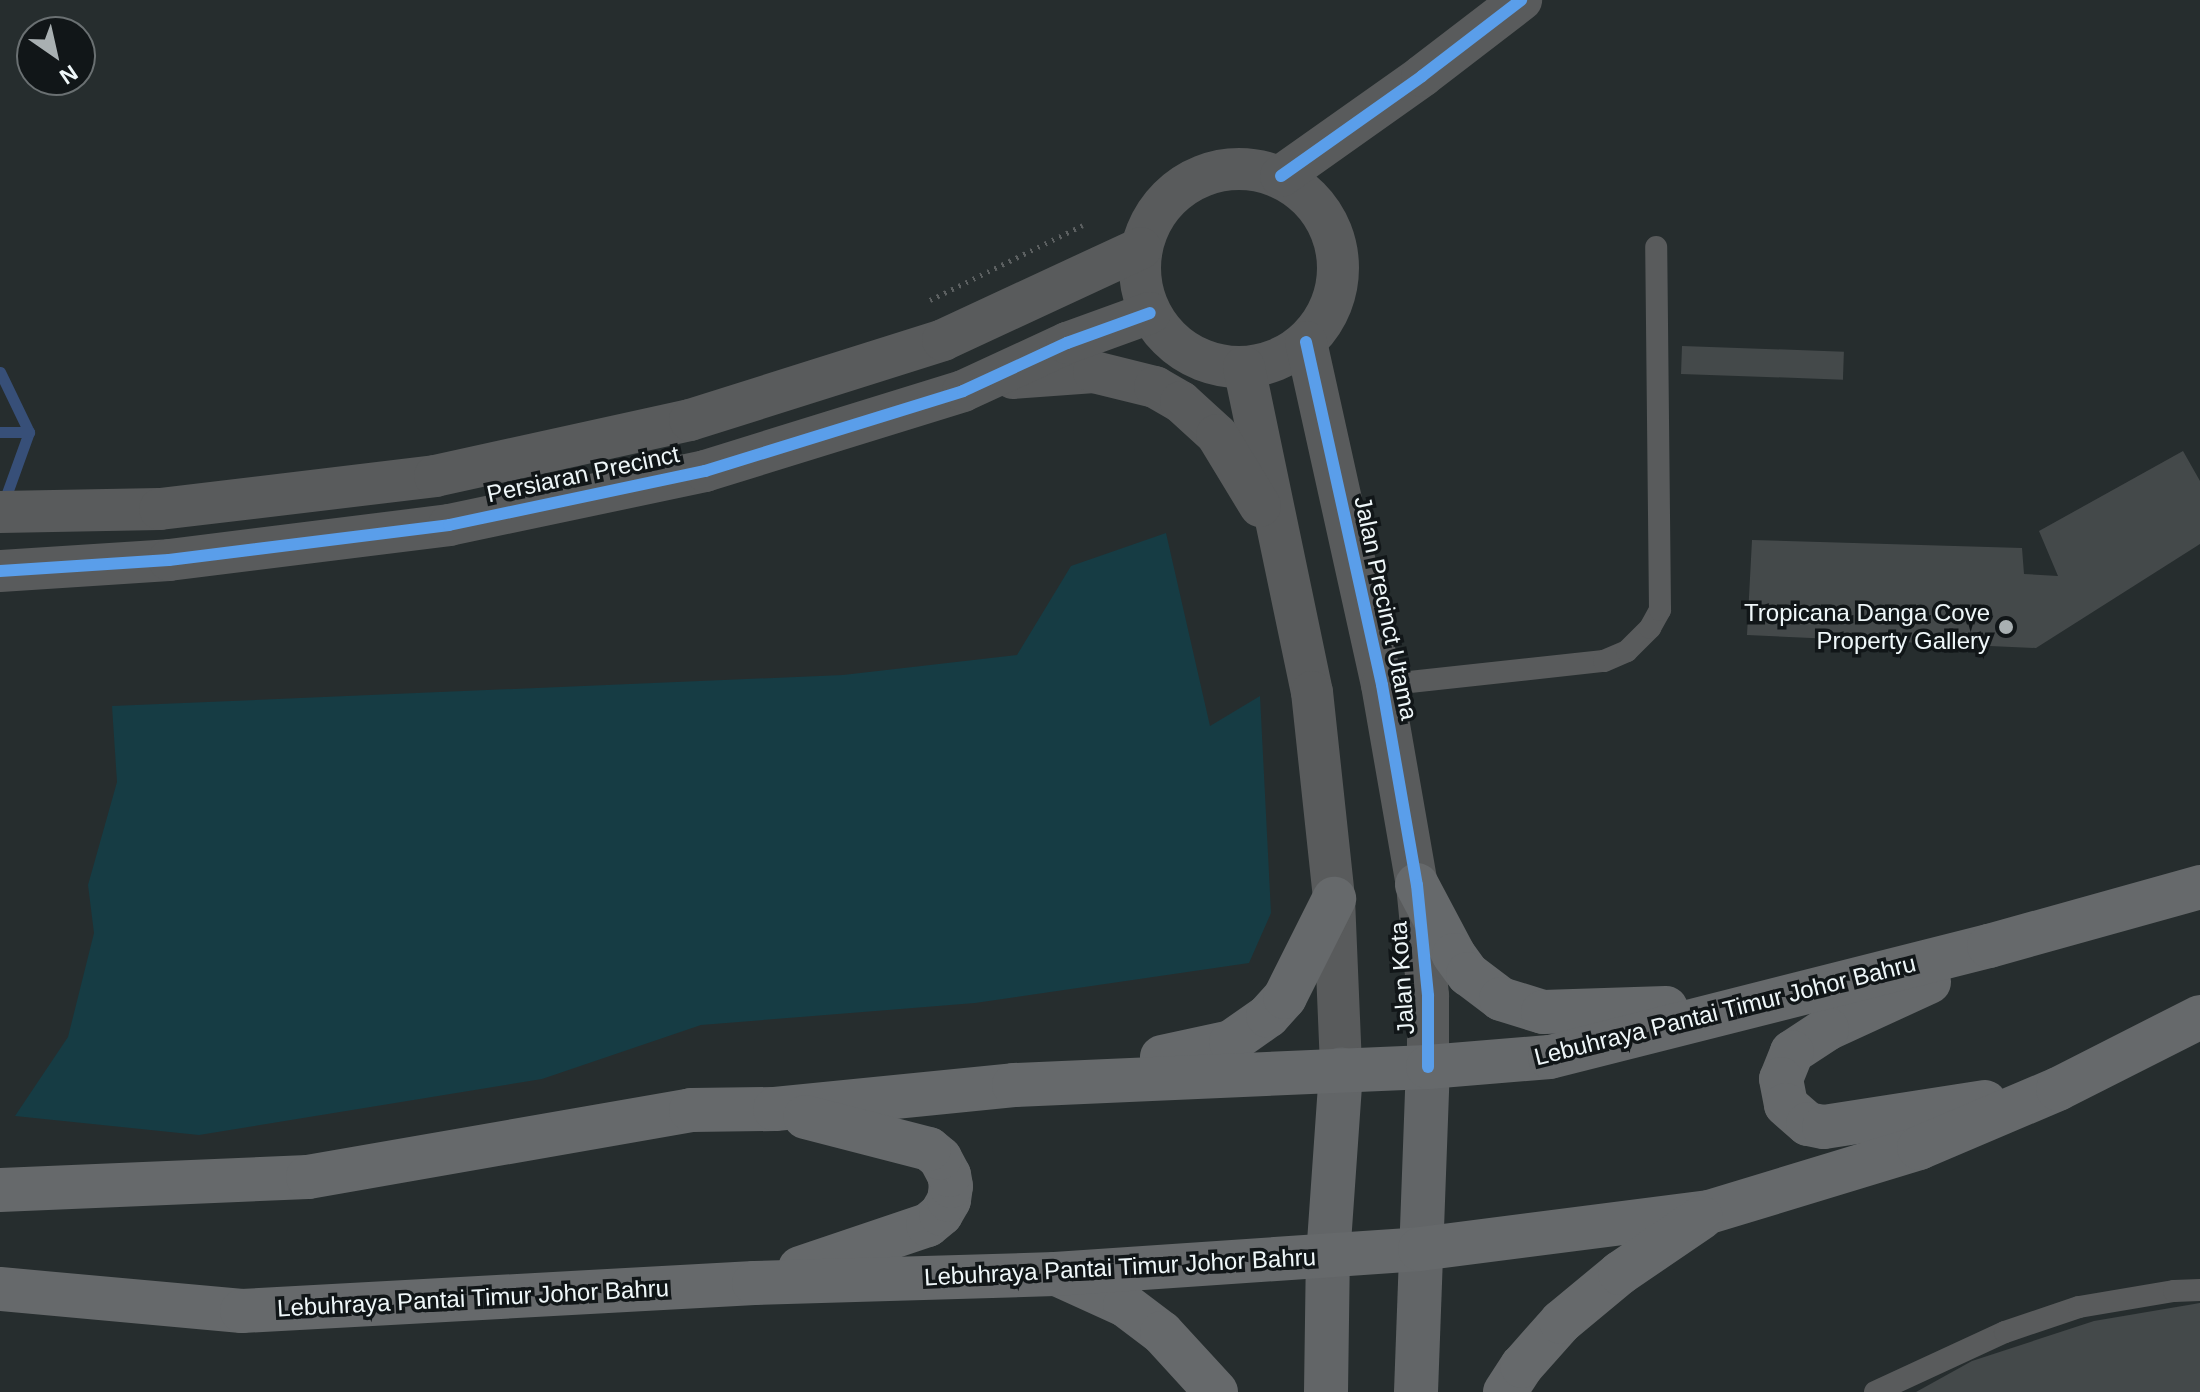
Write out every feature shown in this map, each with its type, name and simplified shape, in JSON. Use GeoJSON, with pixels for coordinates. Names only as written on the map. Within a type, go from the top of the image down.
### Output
{"type":"FeatureCollection","features":[{"type":"Feature","properties":{"kind":"highway"},"geometry":{"type":"LineString","coordinates":[[1417,885],[1454,955],[1468,974],[1501,999],[1519,1006],[1543,1012],[1573,1012],[1760,1004]]}},
{"type":"Feature","properties":{"kind":"highway","name":"Lebuhraya Pantai Timur Johor Bahru"},"geometry":{"type":"LineString","coordinates":[[0,1190],[308,1177],[691,1110],[775,1109],[1014,1085],[1428,1067],[1550,1057],[2036,933],[2200,887]]}},
{"type":"Feature","properties":{"kind":"highway"},"geometry":{"type":"LineString","coordinates":[[1014,1085],[1208,1049],[1249,1031],[1285,997],[1334,899]]}},
{"type":"Feature","properties":{"kind":"highway"},"geometry":{"type":"LineString","coordinates":[[2036,933],[1809,1040],[1792,1052],[1784,1064],[1781,1091],[1796,1116],[1824,1127],[2058,1089]]}},
{"type":"Feature","properties":{"kind":"highway","name":"Lebuhraya Pantai Timur Johor Bahru"},"geometry":{"type":"LineString","coordinates":[[0,1289],[242,1311],[754,1283],[1055,1274],[1420,1249],[1709,1212],[1919,1148],[2058,1089],[2200,1017]]}},
{"type":"Feature","properties":{"kind":"highway"},"geometry":{"type":"LineString","coordinates":[[754,1283],[928,1225],[941,1214],[949,1200],[951,1186],[940,1158],[929,1149],[775,1109]]}},
{"type":"Feature","properties":{"kind":"highway"},"geometry":{"type":"LineString","coordinates":[[1505,1392],[1522,1366],[1561,1322],[1620,1273],[1709,1212]]}},
{"type":"Feature","properties":{"kind":"highway"},"geometry":{"type":"LineString","coordinates":[[1055,1274],[1125,1305],[1162,1333],[1216,1392]]}},
{"type":"Feature","properties":{"kind":"main road","name":"Jalan Kota"},"geometry":{"type":"LineString","coordinates":[[1416,1392],[1428,1067]]}},
{"type":"Feature","properties":{"kind":"main road"},"geometry":{"type":"LineString","coordinates":[[1326,1392],[1328,1257],[1341,1069]]}},
{"type":"Feature","properties":{"kind":"street"},"geometry":{"type":"LineString","coordinates":[[1281,176],[1521,0]]}},
{"type":"Feature","properties":{"kind":"street"},"geometry":{"type":"LineString","coordinates":[[1231,168],[1281,176],[1302,189],[1319,207],[1332,229],[1338,252],[1339,277],[1334,301],[1306,342],[1288,355],[1244,367],[1199,359],[1179,348],[1150,313],[1139,270],[1141,248],[1150,224],[1164,203],[1183,186],[1206,174],[1231,168]]}},
{"type":"Feature","properties":{"kind":"street","name":"Persiaran Precinct"},"geometry":{"type":"LineString","coordinates":[[0,512],[160,509],[435,476],[690,420],[943,340],[1141,248]]}},
{"type":"Feature","properties":{"kind":"street","name":"Persiaran Precinct"},"geometry":{"type":"LineString","coordinates":[[0,571],[169,560],[449,525],[705,471],[987,380],[1067,343],[1150,313]]}},
{"type":"Feature","properties":{"kind":"street","name":"Jalan Precinct Utama"},"geometry":{"type":"LineString","coordinates":[[1306,342],[1382,685],[1417,885]]}},
{"type":"Feature","properties":{"kind":"street"},"geometry":{"type":"LineString","coordinates":[[1244,367],[1312,692],[1334,899],[1341,1069]]}},
{"type":"Feature","properties":{"kind":"street"},"geometry":{"type":"LineString","coordinates":[[987,380],[1094,372],[1155,387],[1181,402],[1217,435],[1280,542]]}},
{"type":"Feature","properties":{"kind":"street","name":"Jalan Kota"},"geometry":{"type":"LineString","coordinates":[[1417,885],[1428,996],[1428,1067]]}},
{"type":"Feature","properties":{"kind":"lane"},"geometry":{"type":"LineString","coordinates":[[1382,685],[1604,661],[1627,651],[1650,628],[1660,610],[1656,247]]}},
{"type":"Feature","properties":{"kind":"lane"},"geometry":{"type":"LineString","coordinates":[[1875,1392],[2005,1332],[2079,1307],[2200,1290]]}},
{"type":"Feature","properties":{"kind":"path"},"geometry":{"type":"LineString","coordinates":[[915,305],[1083,225]]}},
{"type":"Feature","properties":{"kind":"shaded area"},"geometry":{"type":"Polygon","coordinates":[[[1166,533],[1210,726],[1260,696],[1271,913],[1249,963],[975,1003],[701,1025],[542,1079],[199,1135],[15,1116],[68,1037],[94,933],[88,885],[117,782],[112,706],[843,675],[1017,655],[1071,566],[1166,533]]]}},
{"type":"Feature","properties":{"kind":"building"},"geometry":{"type":"Polygon","coordinates":[[[1682,346],[1844,352],[1843,380],[1681,374],[1682,346]]]}},
{"type":"Feature","properties":{"kind":"building"},"geometry":{"type":"Polygon","coordinates":[[[2183,451],[2200,481],[2200,544],[2036,648],[1747,635],[1752,540],[2022,548],[2024,574],[2058,576],[2039,531],[2183,451]]]}},
{"type":"Feature","properties":{"kind":"building"},"geometry":{"type":"Polygon","coordinates":[[[2200,1303],[2200,1392],[1916,1392],[1972,1361],[2094,1321],[2200,1303]]]}},
{"type":"Feature","properties":{"kind":"waterway"},"geometry":{"type":"LineString","coordinates":[[0,372],[29,432],[6,496]]}},
{"type":"Feature","properties":{"kind":"waterway"},"geometry":{"type":"LineString","coordinates":[[0,432],[29,432]]}},
{"type":"Feature","properties":{"kind":"cycle path"},"geometry":{"type":"LineString","coordinates":[[1281,176],[1422,76],[1521,0]]}},
{"type":"Feature","properties":{"kind":"cycle path"},"geometry":{"type":"LineString","coordinates":[[0,571],[169,560],[449,525],[705,471],[963,391],[1067,343],[1150,313]]}},
{"type":"Feature","properties":{"kind":"cycle path"},"geometry":{"type":"LineString","coordinates":[[1306,342],[1382,685],[1417,885],[1428,996],[1428,1067]]}},
{"type":"Feature","properties":{"kind":"place","name":"Tropicana Danga Cove Property Gallery"},"geometry":{"type":"Point","coordinates":[2006,627]}}]}
